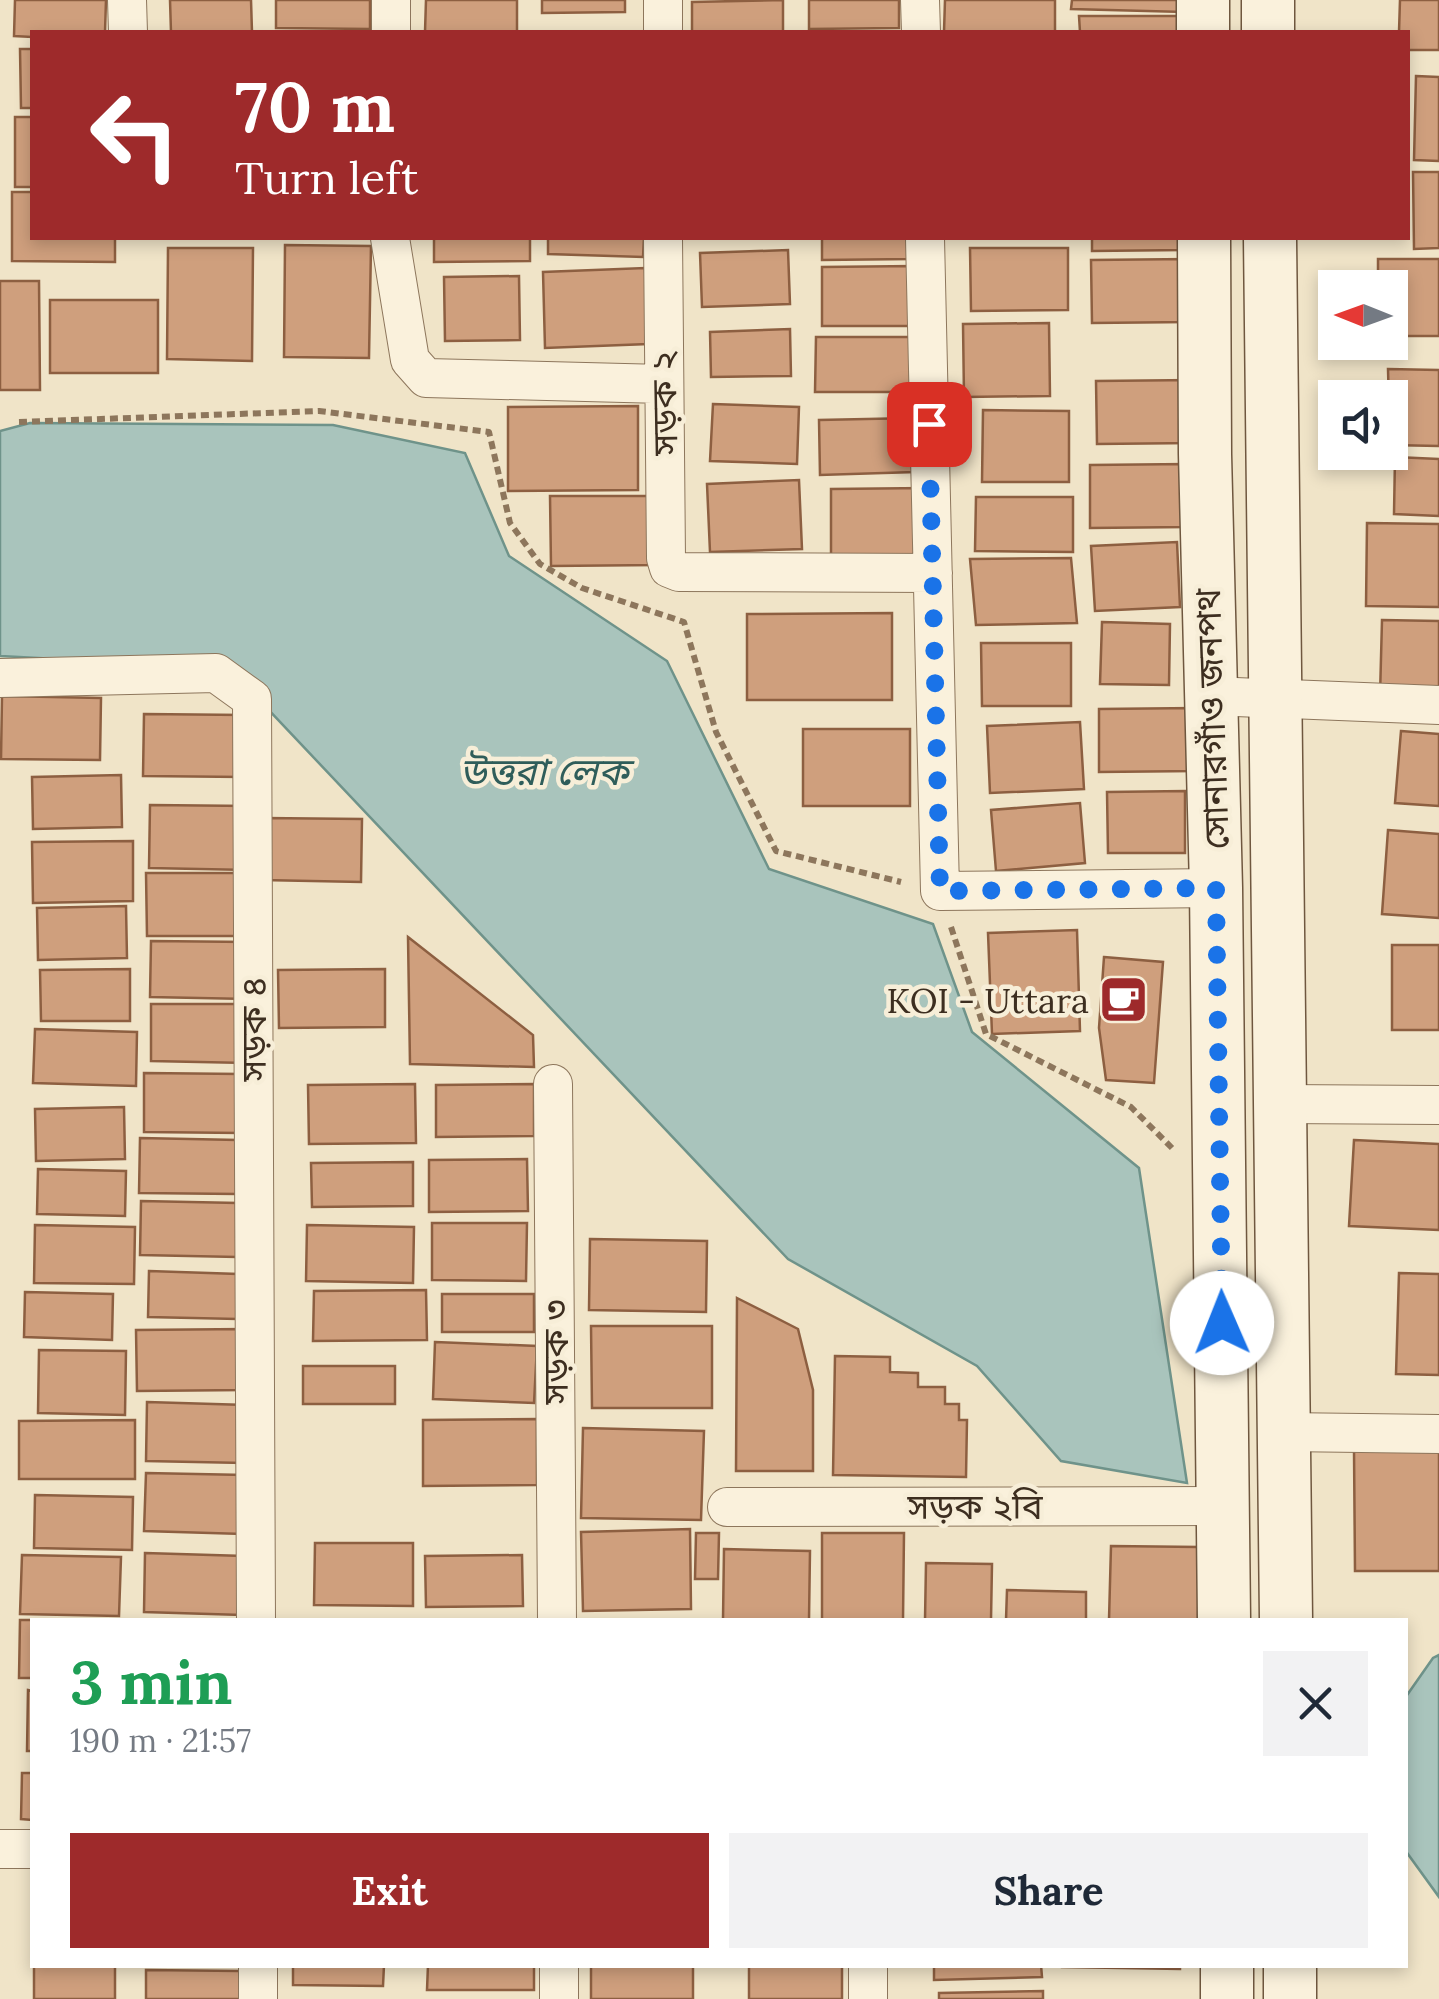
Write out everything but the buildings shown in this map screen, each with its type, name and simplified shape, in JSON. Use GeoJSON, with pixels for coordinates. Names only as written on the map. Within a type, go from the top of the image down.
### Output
{"type":"FeatureCollection","features":[{"type":"Feature","properties":{"kind":"main road"},"geometry":{"type":"LineString","coordinates":[[1203,0],[1203,30]]}},
{"type":"Feature","properties":{"kind":"main road"},"geometry":{"type":"LineString","coordinates":[[1268,0],[1268,30]]}},
{"type":"Feature","properties":{"kind":"main road","name":"সোনারগাঁও জনপথ"},"geometry":{"type":"LineString","coordinates":[[1204,240],[1224,1618]]}},
{"type":"Feature","properties":{"kind":"main road","name":"সোনারগাঁও জনপথ"},"geometry":{"type":"LineString","coordinates":[[1270,240],[1286,1618]]}},
{"type":"Feature","properties":{"kind":"main road"},"geometry":{"type":"LineString","coordinates":[[1227,1968],[1228,1999]]}},
{"type":"Feature","properties":{"kind":"main road"},"geometry":{"type":"LineString","coordinates":[[1290,1968],[1290,1999]]}},
{"type":"Feature","properties":{"kind":"street"},"geometry":{"type":"LineString","coordinates":[[128,0],[128,30]]}},
{"type":"Feature","properties":{"kind":"street"},"geometry":{"type":"LineString","coordinates":[[391,0],[391,30]]}},
{"type":"Feature","properties":{"kind":"street"},"geometry":{"type":"LineString","coordinates":[[663,0],[663,30]]}},
{"type":"Feature","properties":{"kind":"street"},"geometry":{"type":"LineString","coordinates":[[920,0],[920,30]]}},
{"type":"Feature","properties":{"kind":"street"},"geometry":{"type":"LineString","coordinates":[[390,240],[410,360],[426,378],[663,384]]}},
{"type":"Feature","properties":{"kind":"street","name":"সড়ক ২"},"geometry":{"type":"LineString","coordinates":[[663,240],[669,568],[679,572],[933,573]]}},
{"type":"Feature","properties":{"kind":"street"},"geometry":{"type":"LineString","coordinates":[[925,240],[940,891],[1216,888]]}},
{"type":"Feature","properties":{"kind":"street","name":"সড়ক ৪"},"geometry":{"type":"LineString","coordinates":[[0,678],[216,674],[252,699],[256,1618]]}},
{"type":"Feature","properties":{"kind":"street"},"geometry":{"type":"LineString","coordinates":[[1211,696],[1439,705]]}},
{"type":"Feature","properties":{"kind":"street","name":"সড়ক ৩"},"geometry":{"type":"LineString","coordinates":[[553,1084],[557,1618]]}},
{"type":"Feature","properties":{"kind":"street"},"geometry":{"type":"LineString","coordinates":[[1280,1104],[1439,1105]]}},
{"type":"Feature","properties":{"kind":"street"},"geometry":{"type":"LineString","coordinates":[[1284,1432],[1439,1434]]}},
{"type":"Feature","properties":{"kind":"street","name":"সড়ক ২বি"},"geometry":{"type":"LineString","coordinates":[[727,1506],[1223,1506]]}},
{"type":"Feature","properties":{"kind":"street"},"geometry":{"type":"LineString","coordinates":[[0,1849],[30,1849]]}},
{"type":"Feature","properties":{"kind":"street"},"geometry":{"type":"LineString","coordinates":[[258,1968],[258,1999]]}},
{"type":"Feature","properties":{"kind":"street"},"geometry":{"type":"LineString","coordinates":[[559,1968],[559,1999]]}},
{"type":"Feature","properties":{"kind":"street"},"geometry":{"type":"LineString","coordinates":[[868,1968],[868,1999]]}},
{"type":"Feature","properties":{"kind":"path"},"geometry":{"type":"LineString","coordinates":[[19,422],[319,411],[489,432],[510,523],[540,564],[582,588],[684,622],[716,732],[776,851],[940,891],[986,1034],[1130,1108],[1184,1159]]}},
{"type":"Feature","properties":{"kind":"water","name":"উত্তরা লেক"},"geometry":{"type":"Polygon","coordinates":[[[30,423],[333,425],[465,453],[509,556],[667,661],[769,869],[933,924],[972,1032],[1139,1168],[1187,1483],[1061,1461],[977,1366],[788,1259],[229,668],[0,656],[0,431],[30,423]]]}},
{"type":"Feature","properties":{"kind":"water"},"geometry":{"type":"Polygon","coordinates":[[[1439,1655],[1439,1897],[1408,1854],[1408,1694],[1439,1655]]]}},
{"type":"Feature","properties":{"kind":"place","name":"KOI - Uttara"},"geometry":{"type":"Point","coordinates":[1124,1000]}},
{"type":"Feature","properties":{"kind":"route"},"geometry":{"type":"LineString","coordinates":[[929,424],[940,891],[1216,888],[1222,1323]]}}]}
